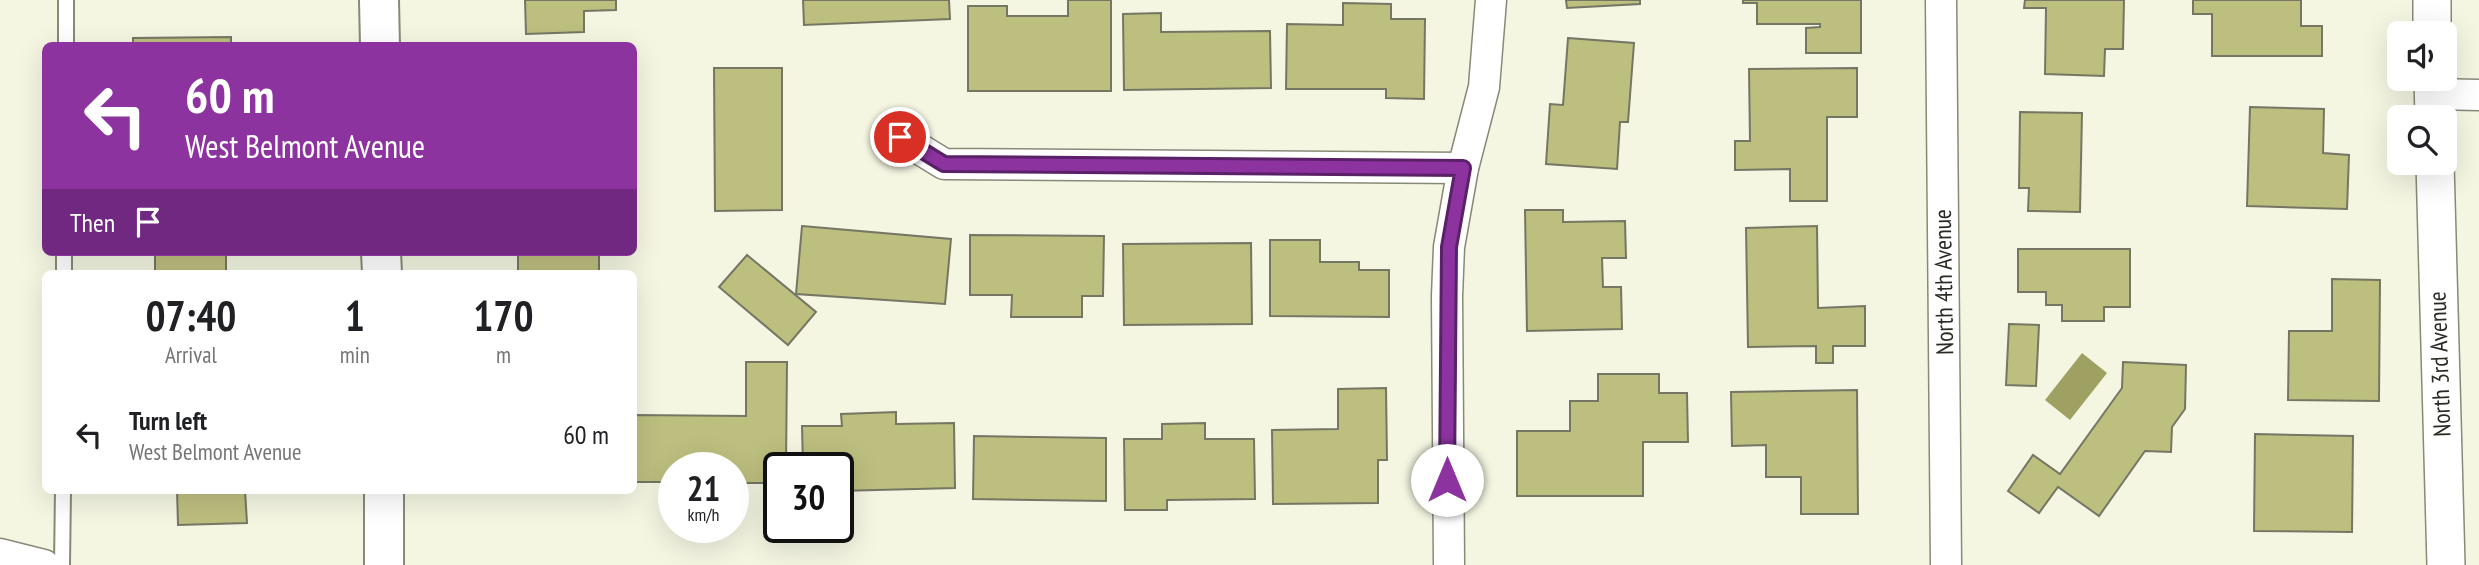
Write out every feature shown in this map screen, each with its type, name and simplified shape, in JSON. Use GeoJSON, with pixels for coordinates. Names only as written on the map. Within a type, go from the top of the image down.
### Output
{"type":"FeatureCollection","features":[{"type":"Feature","properties":{"kind":"main road"},"geometry":{"type":"LineString","coordinates":[[379,0],[380,42]]}},
{"type":"Feature","properties":{"kind":"main road"},"geometry":{"type":"LineString","coordinates":[[384,494],[384,565]]}},
{"type":"Feature","properties":{"kind":"street"},"geometry":{"type":"LineString","coordinates":[[1449,565],[1449,247],[1463,168],[1484,87],[1491,0]]}},
{"type":"Feature","properties":{"kind":"street","name":"North 4th Avenue"},"geometry":{"type":"LineString","coordinates":[[1941,0],[1946,565]]}},
{"type":"Feature","properties":{"kind":"street"},"geometry":{"type":"LineString","coordinates":[[2432,0],[2432,21]]}},
{"type":"Feature","properties":{"kind":"street"},"geometry":{"type":"LineString","coordinates":[[2433,97],[2479,94]]}},
{"type":"Feature","properties":{"kind":"street"},"geometry":{"type":"LineString","coordinates":[[900,137],[944,164],[1463,168]]}},
{"type":"Feature","properties":{"kind":"street","name":"North 3rd Avenue"},"geometry":{"type":"LineString","coordinates":[[2435,175],[2446,565]]}},
{"type":"Feature","properties":{"kind":"street"},"geometry":{"type":"LineString","coordinates":[[0,554],[44,565]]}},
{"type":"Feature","properties":{"kind":"lane"},"geometry":{"type":"LineString","coordinates":[[65,42],[66,0]]}},
{"type":"Feature","properties":{"kind":"lane"},"geometry":{"type":"LineString","coordinates":[[62,565],[63,494]]}},
{"type":"Feature","properties":{"kind":"shaded area"},"geometry":{"type":"Polygon","coordinates":[[[2082,353],[2107,373],[2070,420],[2045,400],[2082,353]]]}},
{"type":"Feature","properties":{"kind":"building"},"geometry":{"type":"Polygon","coordinates":[[[525,0],[616,0],[616,10],[584,11],[584,32],[526,34],[525,0]]]}},
{"type":"Feature","properties":{"kind":"building"},"geometry":{"type":"Polygon","coordinates":[[[803,0],[949,0],[950,19],[804,25],[803,0]]]}},
{"type":"Feature","properties":{"kind":"building"},"geometry":{"type":"Polygon","coordinates":[[[1068,0],[1111,0],[1111,91],[968,91],[968,6],[1007,6],[1007,16],[1068,16],[1068,0]]]}},
{"type":"Feature","properties":{"kind":"building"},"geometry":{"type":"Polygon","coordinates":[[[1566,0],[1640,0],[1640,4],[1567,8],[1566,0]]]}},
{"type":"Feature","properties":{"kind":"building"},"geometry":{"type":"Polygon","coordinates":[[[1743,0],[1861,0],[1861,53],[1806,53],[1806,28],[1820,27],[1820,24],[1757,24],[1757,3],[1743,3],[1743,0]]]}},
{"type":"Feature","properties":{"kind":"building"},"geometry":{"type":"Polygon","coordinates":[[[2025,0],[2124,0],[2123,49],[2105,49],[2104,76],[2045,74],[2046,8],[2024,8],[2025,0]]]}},
{"type":"Feature","properties":{"kind":"building"},"geometry":{"type":"Polygon","coordinates":[[[2193,0],[2301,0],[2301,26],[2322,26],[2322,56],[2212,56],[2212,14],[2193,14],[2193,0]]]}},
{"type":"Feature","properties":{"kind":"building"},"geometry":{"type":"Polygon","coordinates":[[[1343,3],[1391,4],[1391,19],[1425,19],[1424,99],[1386,98],[1386,89],[1286,89],[1287,24],[1343,25],[1343,3]]]}},
{"type":"Feature","properties":{"kind":"building"},"geometry":{"type":"Polygon","coordinates":[[[1161,13],[1161,32],[1270,31],[1271,88],[1124,90],[1123,14],[1161,13]]]}},
{"type":"Feature","properties":{"kind":"building"},"geometry":{"type":"Polygon","coordinates":[[[231,37],[231,42],[133,42],[133,38],[231,37]]]}},
{"type":"Feature","properties":{"kind":"building"},"geometry":{"type":"Polygon","coordinates":[[[1568,38],[1634,43],[1628,122],[1620,122],[1617,169],[1546,164],[1550,104],[1563,105],[1568,38]]]}},
{"type":"Feature","properties":{"kind":"building"},"geometry":{"type":"Polygon","coordinates":[[[714,68],[782,68],[782,210],[715,211],[714,68]]]}},
{"type":"Feature","properties":{"kind":"building"},"geometry":{"type":"Polygon","coordinates":[[[1857,68],[1857,117],[1827,117],[1827,201],[1790,201],[1790,169],[1735,170],[1735,141],[1750,141],[1749,69],[1857,68]]]}},
{"type":"Feature","properties":{"kind":"building"},"geometry":{"type":"Polygon","coordinates":[[[2250,107],[2324,109],[2323,153],[2349,155],[2347,209],[2247,206],[2250,107]]]}},
{"type":"Feature","properties":{"kind":"building"},"geometry":{"type":"Polygon","coordinates":[[[2020,112],[2082,113],[2080,212],[2028,211],[2029,188],[2019,188],[2020,112]]]}},
{"type":"Feature","properties":{"kind":"building"},"geometry":{"type":"Polygon","coordinates":[[[1525,210],[1563,210],[1563,222],[1625,221],[1626,258],[1602,258],[1603,287],[1621,287],[1622,329],[1527,331],[1525,210]]]}},
{"type":"Feature","properties":{"kind":"building"},"geometry":{"type":"Polygon","coordinates":[[[802,226],[951,239],[945,304],[796,294],[802,226]]]}},
{"type":"Feature","properties":{"kind":"building"},"geometry":{"type":"Polygon","coordinates":[[[1817,226],[1818,308],[1865,306],[1865,346],[1833,346],[1833,363],[1816,363],[1816,346],[1748,347],[1746,228],[1817,226]]]}},
{"type":"Feature","properties":{"kind":"building"},"geometry":{"type":"Polygon","coordinates":[[[970,235],[1104,236],[1103,296],[1082,296],[1082,317],[1011,317],[1012,295],[970,295],[970,235]]]}},
{"type":"Feature","properties":{"kind":"building"},"geometry":{"type":"Polygon","coordinates":[[[1270,240],[1320,240],[1320,262],[1359,262],[1359,270],[1389,270],[1389,317],[1270,316],[1270,240]]]}},
{"type":"Feature","properties":{"kind":"building"},"geometry":{"type":"Polygon","coordinates":[[[1251,243],[1252,324],[1124,325],[1123,244],[1251,243]]]}},
{"type":"Feature","properties":{"kind":"building"},"geometry":{"type":"Polygon","coordinates":[[[2018,249],[2130,249],[2130,307],[2104,307],[2104,321],[2062,321],[2062,305],[2046,305],[2046,292],[2018,292],[2018,249]]]}},
{"type":"Feature","properties":{"kind":"building"},"geometry":{"type":"Polygon","coordinates":[[[747,255],[816,312],[788,345],[719,287],[747,255]]]}},
{"type":"Feature","properties":{"kind":"building"},"geometry":{"type":"Polygon","coordinates":[[[155,256],[226,256],[226,270],[155,270],[155,256]]]}},
{"type":"Feature","properties":{"kind":"building"},"geometry":{"type":"Polygon","coordinates":[[[518,256],[599,256],[599,270],[518,270],[518,256]]]}},
{"type":"Feature","properties":{"kind":"building"},"geometry":{"type":"Polygon","coordinates":[[[2332,279],[2380,280],[2379,401],[2288,400],[2289,331],[2332,331],[2332,279]]]}},
{"type":"Feature","properties":{"kind":"building"},"geometry":{"type":"Polygon","coordinates":[[[2009,324],[2039,325],[2036,386],[2006,385],[2009,324]]]}},
{"type":"Feature","properties":{"kind":"building"},"geometry":{"type":"Polygon","coordinates":[[[746,362],[787,362],[786,452],[763,452],[763,483],[749,483],[749,452],[658,452],[658,482],[637,482],[637,415],[746,416],[746,362]]]}},
{"type":"Feature","properties":{"kind":"building"},"geometry":{"type":"Polygon","coordinates":[[[2123,362],[2186,365],[2185,409],[2172,427],[2171,452],[2145,451],[2099,516],[2058,487],[2039,513],[2008,491],[2033,455],[2060,474],[2122,388],[2123,362]]]}},
{"type":"Feature","properties":{"kind":"building"},"geometry":{"type":"Polygon","coordinates":[[[1598,374],[1659,374],[1659,393],[1687,393],[1688,442],[1643,442],[1643,496],[1517,496],[1517,431],[1570,431],[1570,401],[1598,401],[1598,374]]]}},
{"type":"Feature","properties":{"kind":"building"},"geometry":{"type":"Polygon","coordinates":[[[1386,388],[1387,460],[1378,460],[1378,503],[1273,504],[1272,430],[1338,429],[1338,389],[1386,388]]]}},
{"type":"Feature","properties":{"kind":"building"},"geometry":{"type":"Polygon","coordinates":[[[1857,390],[1858,514],[1801,514],[1801,477],[1766,477],[1766,445],[1732,446],[1731,392],[1857,390]]]}},
{"type":"Feature","properties":{"kind":"building"},"geometry":{"type":"Polygon","coordinates":[[[896,412],[896,424],[954,423],[955,488],[854,491],[854,452],[803,452],[802,426],[842,426],[841,414],[896,412]]]}},
{"type":"Feature","properties":{"kind":"building"},"geometry":{"type":"Polygon","coordinates":[[[1205,423],[1205,439],[1254,439],[1255,499],[1167,500],[1167,510],[1125,510],[1124,439],[1162,439],[1162,424],[1205,423]]]}},
{"type":"Feature","properties":{"kind":"building"},"geometry":{"type":"Polygon","coordinates":[[[2255,434],[2353,436],[2352,532],[2254,531],[2255,434]]]}},
{"type":"Feature","properties":{"kind":"building"},"geometry":{"type":"Polygon","coordinates":[[[974,436],[1106,438],[1106,501],[973,499],[974,436]]]}},
{"type":"Feature","properties":{"kind":"building"},"geometry":{"type":"Polygon","coordinates":[[[177,494],[245,494],[247,523],[178,525],[177,494]]]}},
{"type":"Feature","properties":{"kind":"route"},"geometry":{"type":"LineString","coordinates":[[900,137],[944,164],[1463,168],[1449,247],[1447,480]]}}]}
